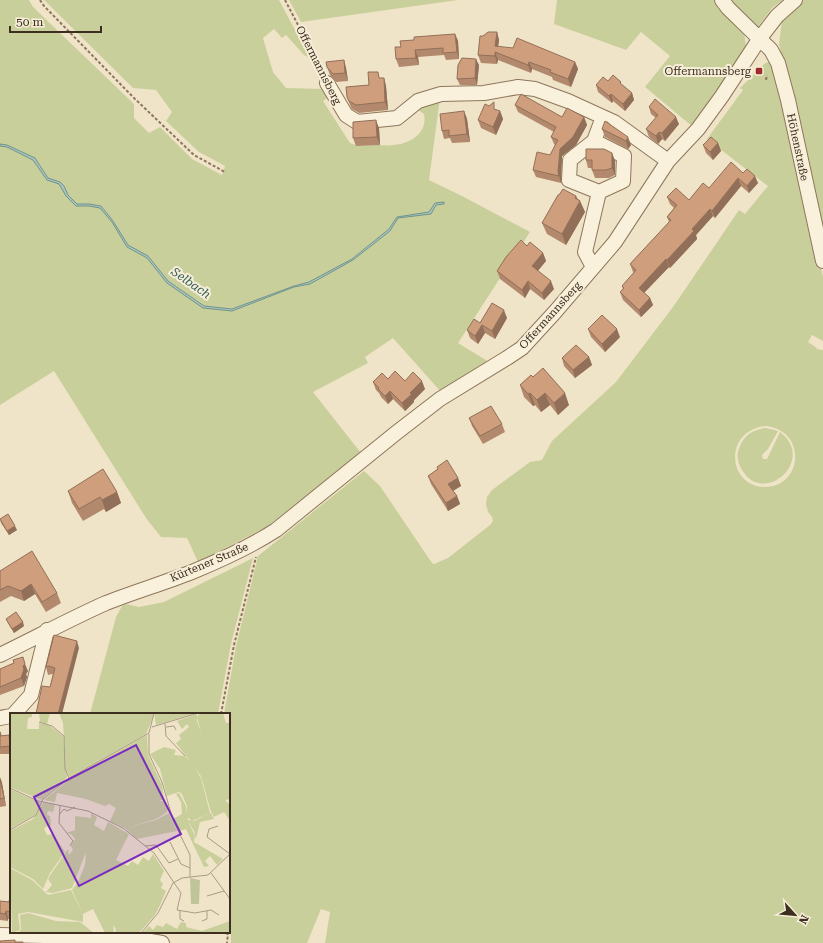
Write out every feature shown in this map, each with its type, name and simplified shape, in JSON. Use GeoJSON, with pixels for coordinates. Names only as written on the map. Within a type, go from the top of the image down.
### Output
{"type":"FeatureCollection","features":[{"type":"Feature","properties":{"kind":"street","name":"Höhenstraße"},"geometry":{"type":"LineString","coordinates":[[722,0],[728,8],[772,50],[778,63],[788,100],[823,261]]}},
{"type":"Feature","properties":{"kind":"street","name":"Offermannsberg"},"geometry":{"type":"LineString","coordinates":[[396,433],[440,399],[522,348],[615,242],[668,162],[698,129],[722,96],[760,38],[778,16],[795,0]]}},
{"type":"Feature","properties":{"kind":"street","name":"Offermannsberg"},"geometry":{"type":"LineString","coordinates":[[327,83],[346,115],[357,122],[397,118],[418,101],[441,94],[484,93],[518,87],[535,89],[568,101],[614,122],[627,130],[668,162]]}},
{"type":"Feature","properties":{"kind":"street"},"geometry":{"type":"LineString","coordinates":[[594,141],[624,156],[622,181],[599,192],[569,180],[570,160],[594,141],[603,117]]}},
{"type":"Feature","properties":{"kind":"street"},"geometry":{"type":"LineString","coordinates":[[593,267],[585,252],[599,192]]}},
{"type":"Feature","properties":{"kind":"street","name":"Kürtener Straße"},"geometry":{"type":"LineString","coordinates":[[0,656],[47,630],[107,603],[191,572],[260,540],[276,530],[396,433]]}},
{"type":"Feature","properties":{"kind":"street"},"geometry":{"type":"LineString","coordinates":[[15,713],[31,695],[47,630]]}},
{"type":"Feature","properties":{"kind":"street"},"geometry":{"type":"LineString","coordinates":[[0,718],[10,716]]}},
{"type":"Feature","properties":{"kind":"street"},"geometry":{"type":"LineString","coordinates":[[0,934],[133,938],[162,943]]}},
{"type":"Feature","properties":{"kind":"path"},"geometry":{"type":"LineString","coordinates":[[40,0],[44,6],[134,98],[194,155],[226,172]]}},
{"type":"Feature","properties":{"kind":"path","name":"Offermannsberg"},"geometry":{"type":"LineString","coordinates":[[286,0],[319,64],[327,83]]}},
{"type":"Feature","properties":{"kind":"path"},"geometry":{"type":"LineString","coordinates":[[221,713],[234,645],[260,540]]}},
{"type":"Feature","properties":{"kind":"path"},"geometry":{"type":"LineString","coordinates":[[224,933],[228,934],[227,943]]}},
{"type":"Feature","properties":{"kind":"green space"},"geometry":{"type":"Polygon","coordinates":[[[0,0],[29,0],[33,7],[134,104],[134,118],[149,133],[160,127],[192,159],[222,175],[225,166],[199,152],[166,121],[172,112],[156,90],[133,88],[44,0],[279,0],[310,58],[304,55],[286,35],[282,38],[274,29],[263,38],[273,72],[286,88],[325,89],[330,96],[323,101],[350,143],[357,145],[391,145],[411,140],[420,132],[425,121],[424,114],[417,109],[440,98],[429,180],[530,232],[458,343],[489,362],[441,392],[393,338],[365,357],[368,363],[313,392],[361,453],[265,528],[198,562],[187,538],[161,537],[146,518],[54,371],[0,405],[0,146],[7,147],[34,160],[47,180],[59,184],[76,206],[100,208],[112,222],[127,247],[147,258],[167,283],[203,308],[232,311],[294,287],[310,284],[353,260],[390,231],[398,218],[431,214],[436,205],[444,204],[435,203],[429,212],[397,217],[389,229],[352,259],[309,282],[294,286],[232,309],[204,306],[168,281],[148,256],[128,245],[113,221],[101,206],[77,204],[68,195],[64,186],[60,182],[48,178],[35,158],[7,145],[0,144],[0,0]]]}},
{"type":"Feature","properties":{"kind":"green space"},"geometry":{"type":"Polygon","coordinates":[[[289,0],[458,0],[301,22],[289,0]]]}},
{"type":"Feature","properties":{"kind":"green space"},"geometry":{"type":"Polygon","coordinates":[[[557,0],[715,0],[744,32],[746,47],[693,127],[645,87],[670,56],[641,32],[626,50],[554,24],[557,0]]]}},
{"type":"Feature","properties":{"kind":"green space"},"geometry":{"type":"Polygon","coordinates":[[[728,0],[783,0],[772,8],[757,28],[728,0]]]}},
{"type":"Feature","properties":{"kind":"green space"},"geometry":{"type":"Polygon","coordinates":[[[804,0],[823,0],[823,243],[779,44],[782,21],[798,4],[804,0]]]}},
{"type":"Feature","properties":{"kind":"green space"},"geometry":{"type":"Polygon","coordinates":[[[768,62],[773,63],[823,277],[823,341],[812,335],[808,342],[817,348],[816,349],[823,350],[823,943],[325,943],[330,912],[321,909],[307,943],[231,943],[230,713],[224,713],[236,646],[258,556],[364,471],[380,486],[434,564],[448,558],[490,525],[493,521],[486,504],[487,497],[492,490],[530,462],[542,460],[552,441],[616,382],[673,307],[739,210],[745,214],[768,186],[707,139],[743,90],[740,88],[764,64],[768,62]],[[767,426],[753,429],[743,437],[737,446],[735,457],[737,468],[742,477],[751,484],[764,487],[776,485],[786,479],[792,470],[795,460],[794,449],[789,439],[780,431],[767,426]]]}},
{"type":"Feature","properties":{"kind":"green space"},"geometry":{"type":"Polygon","coordinates":[[[766,428],[778,431],[768,449],[762,455],[763,459],[767,459],[780,432],[790,443],[793,455],[790,466],[783,475],[773,482],[762,484],[751,480],[742,470],[738,461],[738,455],[744,438],[754,431],[766,428]]]}},
{"type":"Feature","properties":{"kind":"green space"},"geometry":{"type":"Polygon","coordinates":[[[253,558],[231,644],[218,713],[90,713],[116,617],[122,606],[126,604],[139,607],[164,602],[253,558]]]}},
{"type":"Feature","properties":{"kind":"water"},"geometry":{"type":"Polygon","coordinates":[[[0,144],[7,145],[35,158],[48,178],[60,182],[64,186],[68,195],[77,204],[101,206],[113,221],[128,245],[148,256],[168,281],[204,306],[232,309],[294,286],[309,282],[352,259],[389,229],[397,217],[429,212],[435,203],[444,202],[444,204],[436,205],[431,214],[398,218],[390,231],[353,260],[310,284],[294,287],[232,311],[203,308],[167,283],[147,258],[127,247],[112,222],[100,208],[76,206],[66,196],[59,184],[47,180],[33,160],[7,147],[0,146],[0,144]]]}},
{"type":"Feature","properties":{"kind":"building"},"geometry":{"type":"Polygon","coordinates":[[[488,32],[497,32],[495,46],[513,48],[517,38],[575,62],[568,79],[550,72],[551,70],[529,62],[528,65],[495,52],[495,56],[478,55],[480,36],[483,36],[488,32]]]}},
{"type":"Feature","properties":{"kind":"building"},"geometry":{"type":"Polygon","coordinates":[[[455,34],[457,52],[443,53],[443,48],[415,50],[416,58],[396,59],[395,47],[401,47],[400,41],[414,40],[414,37],[455,34]]]}},
{"type":"Feature","properties":{"kind":"building"},"geometry":{"type":"Polygon","coordinates":[[[462,58],[476,59],[475,78],[457,79],[458,65],[462,58]]]}},
{"type":"Feature","properties":{"kind":"building"},"geometry":{"type":"Polygon","coordinates":[[[344,60],[345,73],[333,74],[327,67],[326,62],[344,60]]]}},
{"type":"Feature","properties":{"kind":"building"},"geometry":{"type":"Polygon","coordinates":[[[368,72],[378,72],[379,78],[384,78],[385,102],[356,105],[349,101],[346,87],[369,85],[368,72]]]}},
{"type":"Feature","properties":{"kind":"building"},"geometry":{"type":"Polygon","coordinates":[[[613,75],[632,93],[623,104],[611,94],[609,96],[596,85],[603,77],[608,81],[613,75]]]}},
{"type":"Feature","properties":{"kind":"building"},"geometry":{"type":"Polygon","coordinates":[[[521,94],[562,117],[567,108],[584,117],[573,137],[560,149],[559,176],[533,170],[537,152],[550,155],[558,140],[551,137],[556,127],[515,105],[521,94]]]}},
{"type":"Feature","properties":{"kind":"building"},"geometry":{"type":"Polygon","coordinates":[[[655,99],[676,117],[662,133],[659,132],[656,136],[646,129],[658,115],[649,107],[655,99]]]}},
{"type":"Feature","properties":{"kind":"building"},"geometry":{"type":"Polygon","coordinates":[[[494,102],[494,109],[500,111],[493,127],[478,120],[485,104],[489,106],[494,102]]]}},
{"type":"Feature","properties":{"kind":"building"},"geometry":{"type":"Polygon","coordinates":[[[464,111],[467,134],[449,136],[449,130],[442,131],[440,114],[464,111]]]}},
{"type":"Feature","properties":{"kind":"building"},"geometry":{"type":"Polygon","coordinates":[[[376,120],[377,137],[353,138],[353,122],[376,120]]]}},
{"type":"Feature","properties":{"kind":"building"},"geometry":{"type":"Polygon","coordinates":[[[605,121],[628,137],[626,141],[602,129],[605,121]]]}},
{"type":"Feature","properties":{"kind":"building"},"geometry":{"type":"Polygon","coordinates":[[[711,137],[718,143],[710,152],[703,145],[711,137]]]}},
{"type":"Feature","properties":{"kind":"building"},"geometry":{"type":"Polygon","coordinates":[[[586,149],[604,149],[612,153],[612,168],[606,170],[592,170],[592,160],[586,160],[586,149]]]}},
{"type":"Feature","properties":{"kind":"building"},"geometry":{"type":"Polygon","coordinates":[[[731,162],[743,173],[747,169],[755,176],[747,186],[738,178],[712,211],[710,209],[692,229],[694,231],[639,288],[650,298],[639,310],[620,292],[624,288],[622,286],[636,270],[630,264],[671,220],[667,217],[677,205],[667,197],[676,188],[689,200],[703,183],[709,188],[731,162]]]}},
{"type":"Feature","properties":{"kind":"building"},"geometry":{"type":"Polygon","coordinates":[[[563,189],[576,196],[575,198],[580,201],[562,234],[542,223],[563,189]]]}},
{"type":"Feature","properties":{"kind":"building"},"geometry":{"type":"Polygon","coordinates":[[[521,240],[527,246],[530,242],[543,253],[532,266],[551,281],[542,293],[528,281],[522,290],[497,271],[506,257],[521,240]]]}},
{"type":"Feature","properties":{"kind":"building"},"geometry":{"type":"Polygon","coordinates":[[[492,303],[504,310],[492,331],[482,325],[475,336],[467,330],[474,319],[480,323],[492,303]]]}},
{"type":"Feature","properties":{"kind":"building"},"geometry":{"type":"Polygon","coordinates":[[[602,315],[617,329],[602,344],[588,329],[602,315]]]}},
{"type":"Feature","properties":{"kind":"building"},"geometry":{"type":"Polygon","coordinates":[[[576,345],[589,357],[573,370],[562,358],[576,345]]]}},
{"type":"Feature","properties":{"kind":"building"},"geometry":{"type":"Polygon","coordinates":[[[543,368],[565,393],[554,403],[545,393],[537,400],[530,393],[528,394],[520,385],[531,375],[533,377],[543,368]]]}},
{"type":"Feature","properties":{"kind":"building"},"geometry":{"type":"Polygon","coordinates":[[[395,371],[405,381],[413,372],[422,381],[410,393],[412,394],[402,403],[390,391],[385,396],[373,382],[382,373],[388,379],[395,371]]]}},
{"type":"Feature","properties":{"kind":"building"},"geometry":{"type":"Polygon","coordinates":[[[491,406],[502,424],[480,436],[469,418],[491,406]]]}},
{"type":"Feature","properties":{"kind":"building"},"geometry":{"type":"Polygon","coordinates":[[[447,460],[458,478],[448,484],[457,496],[446,503],[428,476],[447,460]]]}},
{"type":"Feature","properties":{"kind":"building"},"geometry":{"type":"Polygon","coordinates":[[[103,469],[117,492],[102,500],[100,497],[79,509],[68,491],[103,469]]]}},
{"type":"Feature","properties":{"kind":"building"},"geometry":{"type":"Polygon","coordinates":[[[8,514],[15,526],[7,531],[0,519],[8,514]]]}},
{"type":"Feature","properties":{"kind":"building"},"geometry":{"type":"Polygon","coordinates":[[[32,551],[57,593],[42,602],[31,584],[21,591],[8,586],[0,590],[0,571],[32,551]]]}},
{"type":"Feature","properties":{"kind":"building"},"geometry":{"type":"Polygon","coordinates":[[[16,612],[23,622],[12,629],[6,619],[16,612]]]}},
{"type":"Feature","properties":{"kind":"building"},"geometry":{"type":"Polygon","coordinates":[[[54,635],[77,641],[58,713],[36,713],[42,686],[50,687],[55,668],[49,666],[46,667],[54,635]]]}},
{"type":"Feature","properties":{"kind":"building"},"geometry":{"type":"Polygon","coordinates":[[[23,657],[25,664],[23,666],[24,669],[21,678],[0,687],[0,669],[14,663],[13,660],[23,657]]]}},
{"type":"Feature","properties":{"kind":"building"},"geometry":{"type":"Polygon","coordinates":[[[9,735],[10,746],[0,747],[0,736],[9,735]]]}},
{"type":"Feature","properties":{"kind":"building"},"geometry":{"type":"Polygon","coordinates":[[[0,779],[4,798],[0,799],[0,779]]]}},
{"type":"Feature","properties":{"kind":"building"},"geometry":{"type":"Polygon","coordinates":[[[10,896],[10,912],[6,911],[5,914],[0,913],[0,901],[9,902],[10,896]]]}},
{"type":"Feature","properties":{"kind":"building"},"geometry":{"type":"Polygon","coordinates":[[[15,940],[15,942],[23,943],[0,943],[0,941],[15,940]]]}},
{"type":"Feature","properties":{"kind":"place","name":"Offermannsberg"},"geometry":{"type":"Point","coordinates":[759,71]}},
{"type":"Feature","properties":{"kind":"water label","name":"Selbach"},"geometry":{"type":"Point","coordinates":[191,283]}}]}
